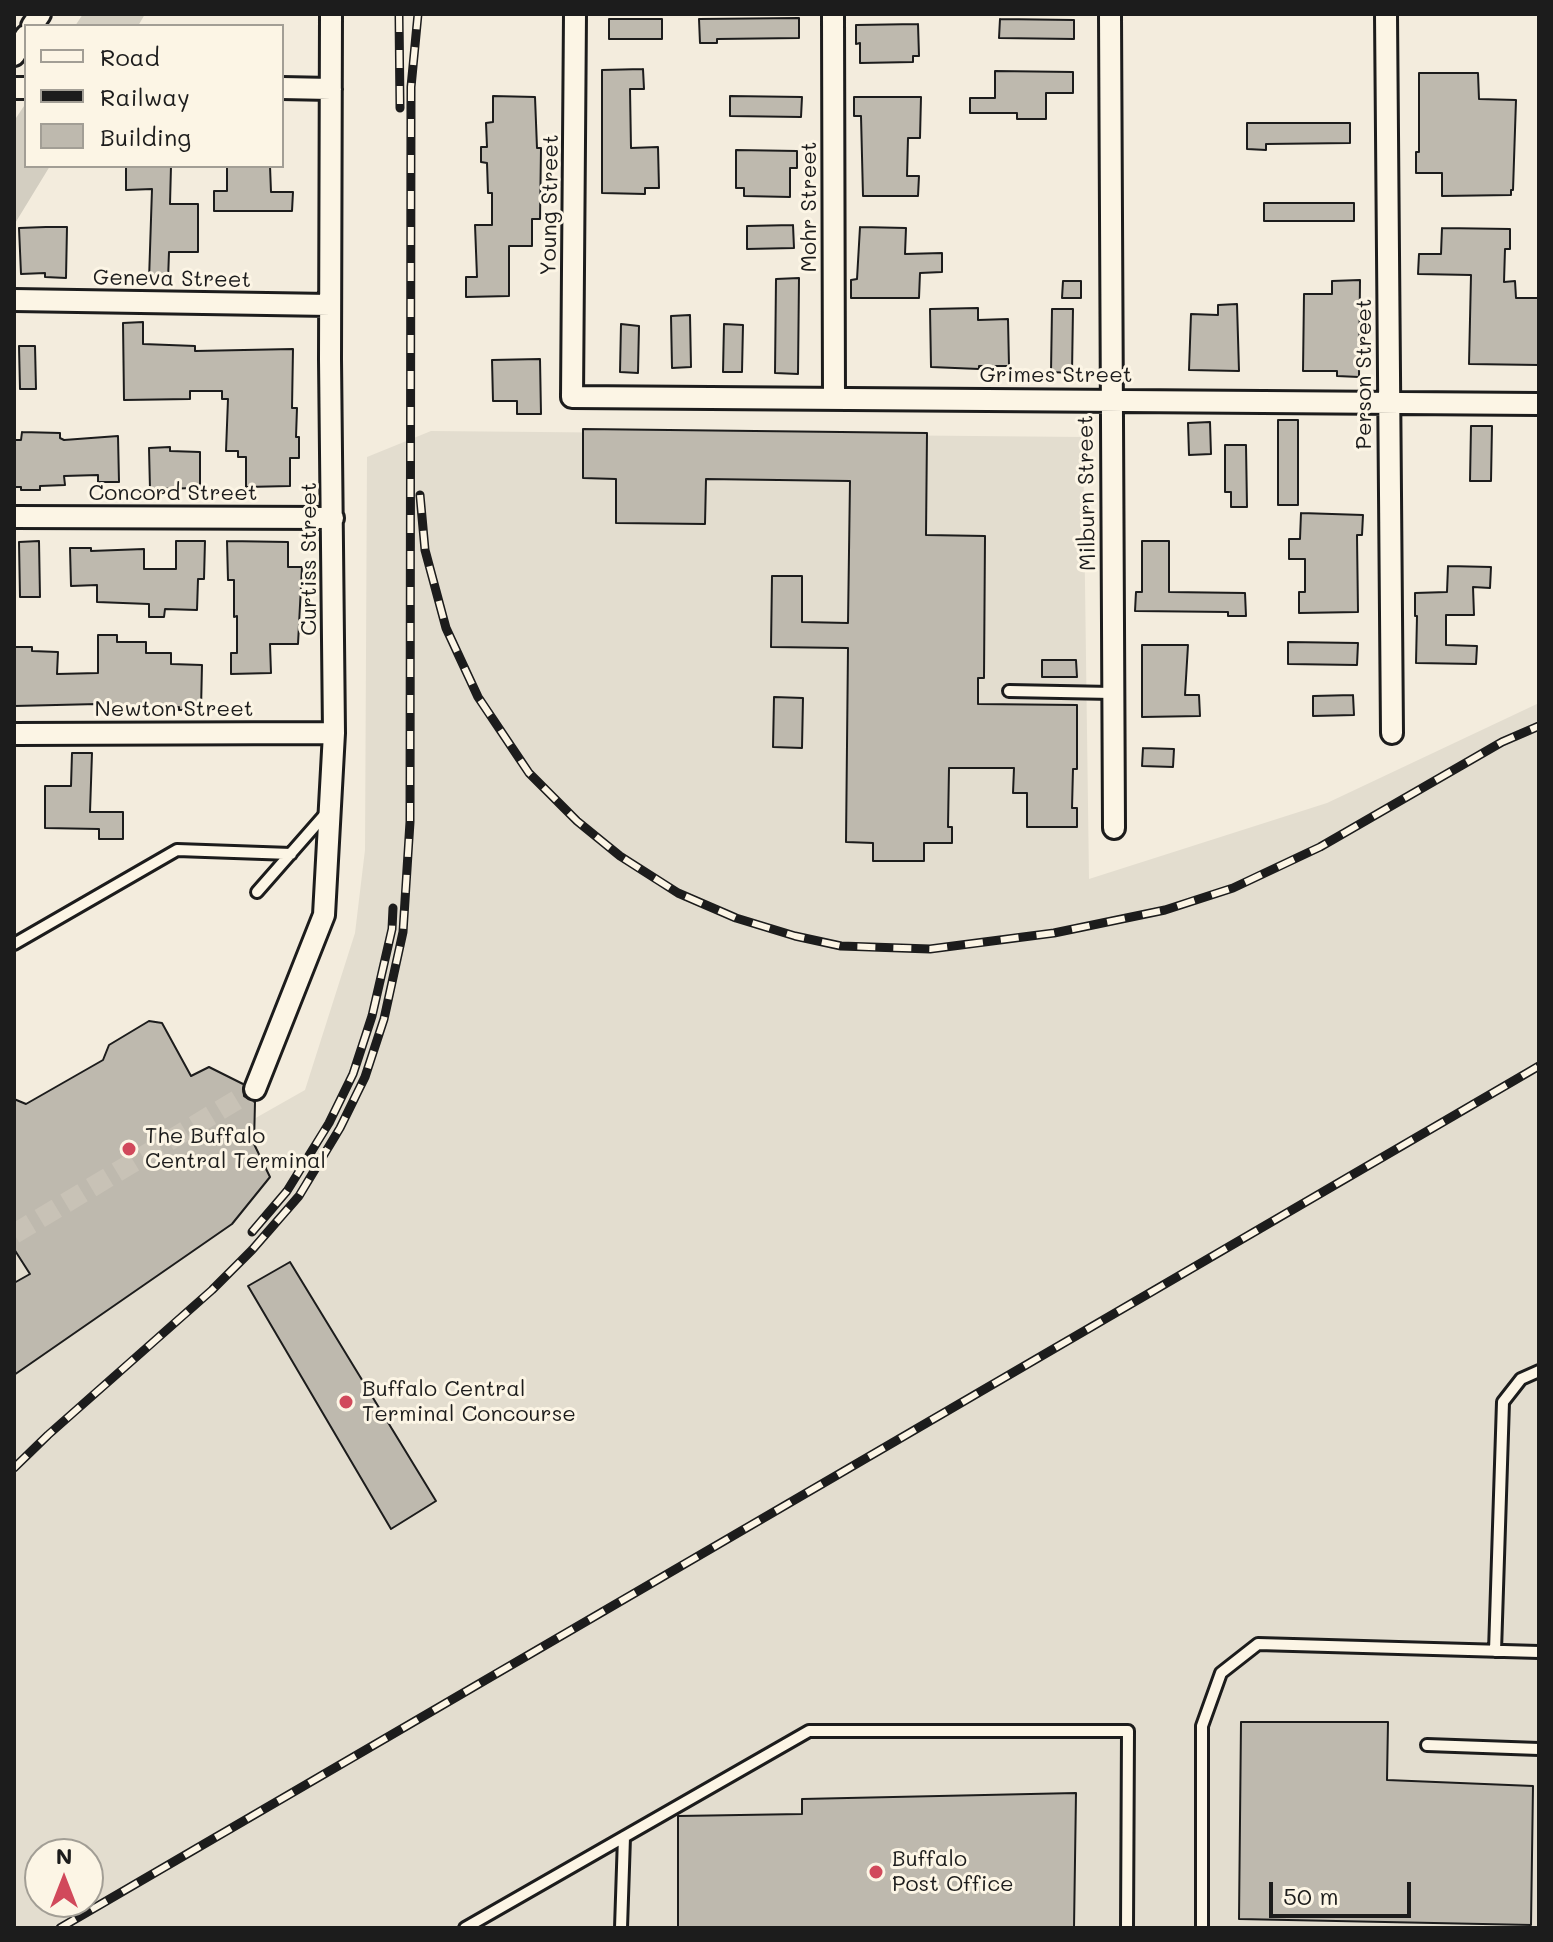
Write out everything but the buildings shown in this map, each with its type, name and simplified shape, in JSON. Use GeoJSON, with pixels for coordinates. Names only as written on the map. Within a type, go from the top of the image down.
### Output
{"type":"FeatureCollection","features":[{"type":"Feature","properties":{"kind":"street","name":"Curtiss Street"},"geometry":{"type":"LineString","coordinates":[[255,1089],[324,915],[332,806],[331,14]]}},
{"type":"Feature","properties":{"kind":"street","name":"Young Street"},"geometry":{"type":"LineString","coordinates":[[572,397],[575,14]]}},
{"type":"Feature","properties":{"kind":"street","name":"Mohr Street"},"geometry":{"type":"LineString","coordinates":[[833,14],[834,399]]}},
{"type":"Feature","properties":{"kind":"street","name":"Milburn Street"},"geometry":{"type":"LineString","coordinates":[[1110,14],[1114,828]]}},
{"type":"Feature","properties":{"kind":"street","name":"Person Street"},"geometry":{"type":"LineString","coordinates":[[1386,14],[1392,733]]}},
{"type":"Feature","properties":{"kind":"street"},"geometry":{"type":"LineString","coordinates":[[284,88],[331,89]]}},
{"type":"Feature","properties":{"kind":"street","name":"Geneva Street"},"geometry":{"type":"LineString","coordinates":[[14,300],[330,305]]}},
{"type":"Feature","properties":{"kind":"street","name":"Grimes Street"},"geometry":{"type":"LineString","coordinates":[[572,397],[1539,404]]}},
{"type":"Feature","properties":{"kind":"street","name":"Concord Street"},"geometry":{"type":"LineString","coordinates":[[14,517],[333,518]]}},
{"type":"Feature","properties":{"kind":"street","name":"Newton Street"},"geometry":{"type":"LineString","coordinates":[[14,734],[334,733]]}},
{"type":"Feature","properties":{"kind":"lane"},"geometry":{"type":"LineString","coordinates":[[1009,691],[1112,693]]}},
{"type":"Feature","properties":{"kind":"lane"},"geometry":{"type":"LineString","coordinates":[[257,892],[332,806]]}},
{"type":"Feature","properties":{"kind":"lane"},"geometry":{"type":"LineString","coordinates":[[14,944],[177,850],[291,854]]}},
{"type":"Feature","properties":{"kind":"lane"},"geometry":{"type":"LineString","coordinates":[[1495,1651],[1503,1402],[1521,1379],[1539,1371]]}},
{"type":"Feature","properties":{"kind":"lane"},"geometry":{"type":"LineString","coordinates":[[1202,1928],[1202,1726],[1221,1673],[1258,1644],[1539,1652]]}},
{"type":"Feature","properties":{"kind":"lane"},"geometry":{"type":"LineString","coordinates":[[465,1928],[809,1731],[1128,1731],[1127,1928]]}},
{"type":"Feature","properties":{"kind":"lane"},"geometry":{"type":"LineString","coordinates":[[1427,1745],[1539,1749]]}},
{"type":"Feature","properties":{"kind":"lane"},"geometry":{"type":"LineString","coordinates":[[621,1928],[624,1837]]}},
{"type":"Feature","properties":{"kind":"shaded area"},"geometry":{"type":"Polygon","coordinates":[[[83,14],[145,14],[139,24],[76,24],[83,14]]]}},
{"type":"Feature","properties":{"kind":"shaded area"},"geometry":{"type":"Polygon","coordinates":[[[24,106],[24,168],[49,168],[14,225],[14,121],[24,106]]]}},
{"type":"Feature","properties":{"kind":"shaded area"},"geometry":{"type":"Polygon","coordinates":[[[431,431],[1083,437],[1089,879],[1327,803],[1539,703],[1539,1928],[14,1928],[14,1255],[305,1090],[355,933],[365,850],[367,457],[431,431]]]}},
{"type":"Feature","properties":{"kind":"tunnel"},"geometry":{"type":"LineString","coordinates":[[14,1234],[255,1089]]}},
{"type":"Feature","properties":{"kind":"railway"},"geometry":{"type":"LineString","coordinates":[[399,14],[400,108]]}},
{"type":"Feature","properties":{"kind":"railway"},"geometry":{"type":"LineString","coordinates":[[14,1468],[212,1290],[299,1196],[340,1128],[365,1077],[384,1019],[403,932],[410,822],[411,87],[418,14]]}},
{"type":"Feature","properties":{"kind":"railway"},"geometry":{"type":"LineString","coordinates":[[420,495],[425,550],[446,628],[478,697],[529,773],[577,821],[620,856],[678,893],[736,918],[841,946],[930,949],[1054,933],[1165,910],[1233,888],[1320,847],[1502,742],[1539,726]]}},
{"type":"Feature","properties":{"kind":"railway"},"geometry":{"type":"LineString","coordinates":[[252,1232],[287,1191],[329,1123],[353,1074],[372,1016],[392,929],[393,908]]}},
{"type":"Feature","properties":{"kind":"railway"},"geometry":{"type":"LineString","coordinates":[[60,1928],[1539,1066]]}},
{"type":"Feature","properties":{"kind":"place","name":"The Buffalo Central Terminal"},"geometry":{"type":"Point","coordinates":[129,1149]}},
{"type":"Feature","properties":{"kind":"place","name":"Buffalo Central Terminal Concourse"},"geometry":{"type":"Point","coordinates":[346,1402]}},
{"type":"Feature","properties":{"kind":"place","name":"Buffalo Post Office"},"geometry":{"type":"Point","coordinates":[876,1872]}}]}
